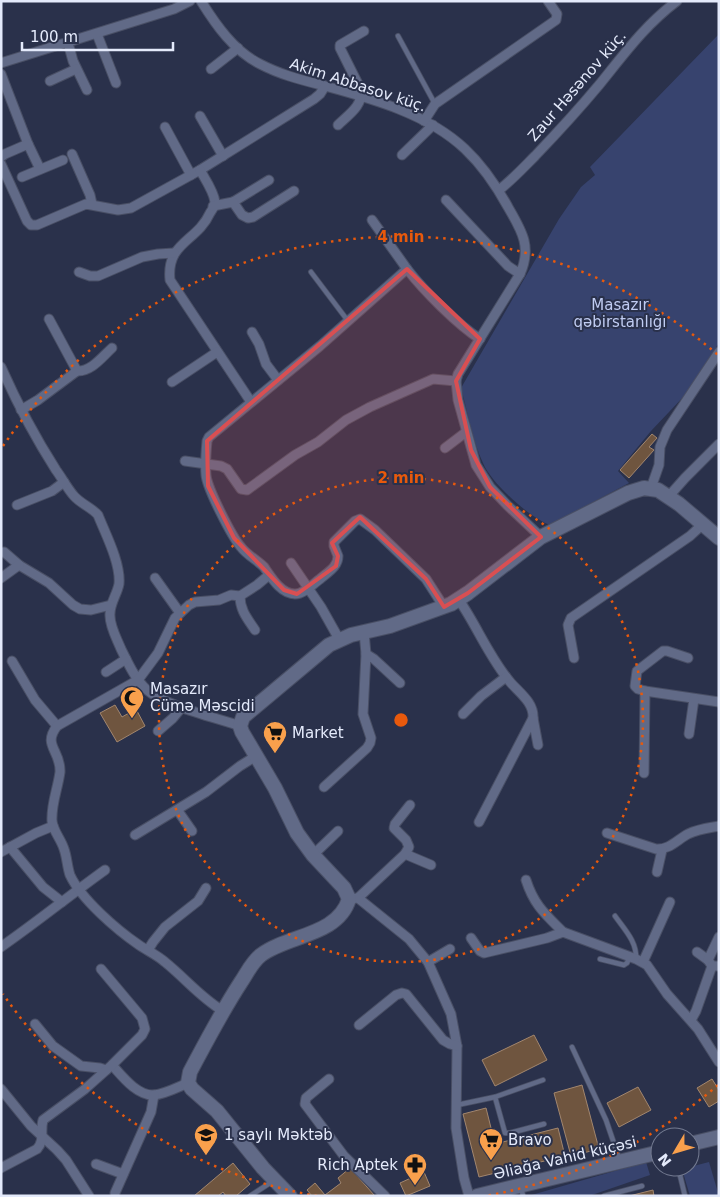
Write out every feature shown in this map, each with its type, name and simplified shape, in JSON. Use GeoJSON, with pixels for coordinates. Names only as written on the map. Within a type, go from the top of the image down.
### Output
{"type":"FeatureCollection","features":[{"type":"Feature","properties":{"kind":"street"},"geometry":{"type":"LineString","coordinates":[[1,63],[174,9],[190,1]]}},
{"type":"Feature","properties":{"kind":"street","name":"Akim Abbasov küç."},"geometry":{"type":"LineString","coordinates":[[201,1],[221,30],[238,48],[259,64],[282,75],[362,97],[428,123],[466,150],[499,190],[520,228],[524,238],[526,257],[520,274],[458,374],[456,381]]}},
{"type":"Feature","properties":{"kind":"street"},"geometry":{"type":"LineString","coordinates":[[402,155],[428,123],[435,104],[556,20],[557,14],[548,1]]}},
{"type":"Feature","properties":{"kind":"street","name":"Zaur Həsənov küç."},"geometry":{"type":"LineString","coordinates":[[499,190],[512,180],[553,138],[639,34],[677,1]]}},
{"type":"Feature","properties":{"kind":"street"},"geometry":{"type":"LineString","coordinates":[[338,125],[359,104],[362,97],[361,90],[340,48],[343,42],[364,31]]}},
{"type":"Feature","properties":{"kind":"street"},"geometry":{"type":"LineString","coordinates":[[97,34],[116,83]]}},
{"type":"Feature","properties":{"kind":"street"},"geometry":{"type":"LineString","coordinates":[[68,43],[76,69],[87,90]]}},
{"type":"Feature","properties":{"kind":"street"},"geometry":{"type":"LineString","coordinates":[[211,68],[238,48]]}},
{"type":"Feature","properties":{"kind":"street"},"geometry":{"type":"LineString","coordinates":[[50,81],[76,69]]}},
{"type":"Feature","properties":{"kind":"street"},"geometry":{"type":"LineString","coordinates":[[1,74],[28,144],[40,169]]}},
{"type":"Feature","properties":{"kind":"street"},"geometry":{"type":"LineString","coordinates":[[1,164],[27,221],[31,225],[37,225],[86,204],[123,210],[131,208],[223,156],[320,94],[325,86]]}},
{"type":"Feature","properties":{"kind":"street"},"geometry":{"type":"LineString","coordinates":[[200,116],[223,156]]}},
{"type":"Feature","properties":{"kind":"street"},"geometry":{"type":"LineString","coordinates":[[165,127],[191,175]]}},
{"type":"Feature","properties":{"kind":"street"},"geometry":{"type":"LineString","coordinates":[[1,157],[28,144]]}},
{"type":"Feature","properties":{"kind":"street"},"geometry":{"type":"LineString","coordinates":[[72,154],[92,204]]}},
{"type":"Feature","properties":{"kind":"street"},"geometry":{"type":"LineString","coordinates":[[22,177],[63,160]]}},
{"type":"Feature","properties":{"kind":"street"},"geometry":{"type":"LineString","coordinates":[[200,170],[212,194],[213,206],[202,226],[174,253],[169,267],[170,280],[251,402]]}},
{"type":"Feature","properties":{"kind":"street"},"geometry":{"type":"LineString","coordinates":[[213,206],[233,202],[269,180]]}},
{"type":"Feature","properties":{"kind":"street"},"geometry":{"type":"LineString","coordinates":[[233,202],[242,214],[248,218],[253,217],[294,191]]}},
{"type":"Feature","properties":{"kind":"street"},"geometry":{"type":"LineString","coordinates":[[446,200],[508,266],[520,274]]}},
{"type":"Feature","properties":{"kind":"street"},"geometry":{"type":"LineString","coordinates":[[372,220],[407,269],[425,290],[480,340]]}},
{"type":"Feature","properties":{"kind":"street"},"geometry":{"type":"LineString","coordinates":[[79,272],[90,276],[98,276],[142,257],[174,253]]}},
{"type":"Feature","properties":{"kind":"street"},"geometry":{"type":"LineString","coordinates":[[407,269],[315,350],[209,436],[206,464],[208,486],[234,538],[242,548],[263,566],[276,584],[290,594],[297,594],[308,588],[336,566],[338,556],[334,542],[360,519],[375,530],[426,579],[444,607]]}},
{"type":"Feature","properties":{"kind":"street"},"geometry":{"type":"LineString","coordinates":[[50,319],[77,372]]}},
{"type":"Feature","properties":{"kind":"street"},"geometry":{"type":"LineString","coordinates":[[252,332],[259,344],[266,364],[278,380]]}},
{"type":"Feature","properties":{"kind":"street"},"geometry":{"type":"LineString","coordinates":[[21,410],[77,372],[89,369],[112,348]]}},
{"type":"Feature","properties":{"kind":"street"},"geometry":{"type":"LineString","coordinates":[[172,382],[217,352]]}},
{"type":"Feature","properties":{"kind":"street"},"geometry":{"type":"LineString","coordinates":[[651,488],[659,465],[660,447],[667,430],[719,352]]}},
{"type":"Feature","properties":{"kind":"street"},"geometry":{"type":"LineString","coordinates":[[1,367],[21,410],[64,482],[73,495],[98,515],[113,552],[118,572],[119,583],[111,605],[110,621],[126,659],[138,680],[155,696],[240,726]]}},
{"type":"Feature","properties":{"kind":"street"},"geometry":{"type":"LineString","coordinates":[[185,461],[221,466],[227,469],[241,489],[247,490],[296,455],[318,442],[346,420],[370,407],[433,379],[456,381],[458,400],[466,432],[476,465],[482,477],[507,505],[540,536]]}},
{"type":"Feature","properties":{"kind":"street"},"geometry":{"type":"LineString","coordinates":[[445,448],[466,432]]}},
{"type":"Feature","properties":{"kind":"street"},"geometry":{"type":"LineString","coordinates":[[669,496],[719,444]]}},
{"type":"Feature","properties":{"kind":"street"},"geometry":{"type":"LineString","coordinates":[[17,505],[52,491],[64,482]]}},
{"type":"Feature","properties":{"kind":"street"},"geometry":{"type":"LineString","coordinates":[[469,1196],[464,1178],[456,1128],[457,1046],[451,1014],[428,962],[409,939],[353,898],[313,855],[297,833],[275,788],[245,738],[240,726],[241,721],[248,712],[317,653],[339,639],[390,626],[459,600],[540,536],[628,492],[651,488],[658,490],[669,496],[719,538]]}},
{"type":"Feature","properties":{"kind":"street"},"geometry":{"type":"LineString","coordinates":[[574,658],[568,625],[572,618],[690,536],[703,524]]}},
{"type":"Feature","properties":{"kind":"street"},"geometry":{"type":"LineString","coordinates":[[4,552],[19,565],[49,583],[80,609],[91,610],[111,605]]}},
{"type":"Feature","properties":{"kind":"street"},"geometry":{"type":"LineString","coordinates":[[291,563],[339,639]]}},
{"type":"Feature","properties":{"kind":"street"},"geometry":{"type":"LineString","coordinates":[[1,578],[19,565]]}},
{"type":"Feature","properties":{"kind":"street"},"geometry":{"type":"LineString","coordinates":[[223,1011],[207,1001],[166,962],[120,930],[88,900],[70,875],[66,852],[53,826],[54,803],[60,763],[50,740],[57,726],[138,680],[158,653],[171,624],[180,613],[195,602],[218,600],[231,595],[240,596],[257,586],[269,574]]}},
{"type":"Feature","properties":{"kind":"street"},"geometry":{"type":"LineString","coordinates":[[155,578],[180,613]]}},
{"type":"Feature","properties":{"kind":"street"},"geometry":{"type":"LineString","coordinates":[[240,596],[242,612],[255,630]]}},
{"type":"Feature","properties":{"kind":"street"},"geometry":{"type":"LineString","coordinates":[[459,600],[506,677],[530,704],[534,712],[533,718],[478,822]]}},
{"type":"Feature","properties":{"kind":"street"},"geometry":{"type":"LineString","coordinates":[[324,787],[367,748],[370,743],[371,738],[363,714],[366,654],[364,632]]}},
{"type":"Feature","properties":{"kind":"street"},"geometry":{"type":"LineString","coordinates":[[688,658],[663,651],[637,671],[635,686],[645,692],[719,702]]}},
{"type":"Feature","properties":{"kind":"street"},"geometry":{"type":"LineString","coordinates":[[366,654],[400,683]]}},
{"type":"Feature","properties":{"kind":"street"},"geometry":{"type":"LineString","coordinates":[[106,672],[126,659]]}},
{"type":"Feature","properties":{"kind":"street"},"geometry":{"type":"LineString","coordinates":[[12,662],[35,700],[57,726]]}},
{"type":"Feature","properties":{"kind":"street"},"geometry":{"type":"LineString","coordinates":[[463,714],[480,696],[506,677]]}},
{"type":"Feature","properties":{"kind":"street"},"geometry":{"type":"LineString","coordinates":[[644,773],[645,692]]}},
{"type":"Feature","properties":{"kind":"street"},"geometry":{"type":"LineString","coordinates":[[689,734],[694,699]]}},
{"type":"Feature","properties":{"kind":"street"},"geometry":{"type":"LineString","coordinates":[[158,731],[174,718],[182,707]]}},
{"type":"Feature","properties":{"kind":"street"},"geometry":{"type":"LineString","coordinates":[[533,718],[538,745]]}},
{"type":"Feature","properties":{"kind":"street"},"geometry":{"type":"LineString","coordinates":[[135,835],[178,811],[256,756]]}},
{"type":"Feature","properties":{"kind":"street"},"geometry":{"type":"LineString","coordinates":[[290,1196],[274,1180],[226,1121],[192,1089],[188,1083],[190,1072],[223,1011],[257,958],[268,950],[320,929],[330,923],[345,909],[353,898],[405,854],[408,847],[406,840],[394,828],[410,805]]}},
{"type":"Feature","properties":{"kind":"street"},"geometry":{"type":"LineString","coordinates":[[178,811],[192,831]]}},
{"type":"Feature","properties":{"kind":"street"},"geometry":{"type":"LineString","coordinates":[[1,852],[53,826]]}},
{"type":"Feature","properties":{"kind":"street"},"geometry":{"type":"LineString","coordinates":[[607,832],[656,850],[662,850],[688,834],[700,829],[719,826]]}},
{"type":"Feature","properties":{"kind":"street"},"geometry":{"type":"LineString","coordinates":[[313,855],[338,832]]}},
{"type":"Feature","properties":{"kind":"street"},"geometry":{"type":"LineString","coordinates":[[10,847],[43,886],[62,902]]}},
{"type":"Feature","properties":{"kind":"street"},"geometry":{"type":"LineString","coordinates":[[657,872],[662,850]]}},
{"type":"Feature","properties":{"kind":"street"},"geometry":{"type":"LineString","coordinates":[[405,854],[431,865]]}},
{"type":"Feature","properties":{"kind":"street"},"geometry":{"type":"LineString","coordinates":[[1,947],[40,920],[105,870]]}},
{"type":"Feature","properties":{"kind":"street"},"geometry":{"type":"LineString","coordinates":[[526,880],[532,896],[540,908],[563,932],[636,959],[652,970],[667,994],[691,1020],[719,1062]]}},
{"type":"Feature","properties":{"kind":"street"},"geometry":{"type":"LineString","coordinates":[[148,950],[165,928],[198,901],[206,888]]}},
{"type":"Feature","properties":{"kind":"street"},"geometry":{"type":"LineString","coordinates":[[636,959],[670,902]]}},
{"type":"Feature","properties":{"kind":"street"},"geometry":{"type":"LineString","coordinates":[[471,938],[480,951],[484,953],[547,938],[563,932]]}},
{"type":"Feature","properties":{"kind":"street"},"geometry":{"type":"LineString","coordinates":[[691,1020],[713,964],[719,937]]}},
{"type":"Feature","properties":{"kind":"street"},"geometry":{"type":"LineString","coordinates":[[428,962],[450,949]]}},
{"type":"Feature","properties":{"kind":"street"},"geometry":{"type":"LineString","coordinates":[[697,952],[713,964]]}},
{"type":"Feature","properties":{"kind":"street"},"geometry":{"type":"LineString","coordinates":[[1,1168],[41,1145],[43,1120],[85,1089],[109,1068],[138,1040],[145,1029],[144,1023],[101,969]]}},
{"type":"Feature","properties":{"kind":"street"},"geometry":{"type":"LineString","coordinates":[[359,1025],[402,993],[406,994],[443,1040],[457,1046]]}},
{"type":"Feature","properties":{"kind":"street"},"geometry":{"type":"LineString","coordinates":[[35,1024],[53,1046],[74,1062],[81,1066],[109,1068],[146,1094],[154,1095],[188,1083]]}},
{"type":"Feature","properties":{"kind":"street"},"geometry":{"type":"LineString","coordinates":[[328,1079],[306,1098],[305,1104],[344,1156],[385,1196]]}},
{"type":"Feature","properties":{"kind":"street"},"geometry":{"type":"LineString","coordinates":[[1,1089],[31,1126],[66,1160],[89,1196]]}},
{"type":"Feature","properties":{"kind":"street"},"geometry":{"type":"LineString","coordinates":[[115,1193],[150,1112],[154,1095]]}},
{"type":"Feature","properties":{"kind":"street"},"geometry":{"type":"LineString","coordinates":[[700,1142],[718,1139]]}},
{"type":"Feature","properties":{"kind":"street","name":"Əliağa Vahid küçəsi"},"geometry":{"type":"LineString","coordinates":[[477,1196],[522,1191],[650,1155]]}},
{"type":"Feature","properties":{"kind":"street"},"geometry":{"type":"LineString","coordinates":[[96,1164],[123,1174]]}},
{"type":"Feature","properties":{"kind":"lane"},"geometry":{"type":"LineString","coordinates":[[398,36],[435,104]]}},
{"type":"Feature","properties":{"kind":"lane"},"geometry":{"type":"LineString","coordinates":[[311,272],[348,321]]}},
{"type":"Feature","properties":{"kind":"lane"},"geometry":{"type":"LineString","coordinates":[[600,959],[624,965],[636,959],[636,949],[632,940],[615,916]]}},
{"type":"Feature","properties":{"kind":"lane"},"geometry":{"type":"LineString","coordinates":[[572,1047],[606,1120],[621,1162]]}},
{"type":"Feature","properties":{"kind":"lane"},"geometry":{"type":"LineString","coordinates":[[457,1105],[495,1097],[543,1080]]}},
{"type":"Feature","properties":{"kind":"lane"},"geometry":{"type":"LineString","coordinates":[[495,1097],[505,1133],[544,1124]]}},
{"type":"Feature","properties":{"kind":"lane"},"geometry":{"type":"LineString","coordinates":[[680,1177],[685,1196]]}},
{"type":"Feature","properties":{"kind":"lane"},"geometry":{"type":"LineString","coordinates":[[250,1196],[274,1180]]}},
{"type":"Feature","properties":{"kind":"lane"},"geometry":{"type":"LineString","coordinates":[[604,1196],[642,1186]]}},
{"type":"Feature","properties":{"kind":"highlighted area"},"geometry":{"type":"Polygon","coordinates":[[[407,269],[480,339],[456,381],[471,450],[490,487],[541,537],[468,593],[444,607],[426,579],[360,517],[332,543],[338,556],[336,566],[297,594],[284,590],[234,538],[208,486],[207,441],[407,269]]]}},
{"type":"Feature","properties":{"kind":"green space","name":"Masazır qəbirstanlığı"},"geometry":{"type":"Polygon","coordinates":[[[719,34],[719,343],[687,393],[651,431],[618,471],[629,483],[550,525],[522,508],[502,490],[487,471],[476,445],[461,388],[559,219],[581,187],[595,175],[590,167],[719,34]]]}},
{"type":"Feature","properties":{"kind":"green space"},"geometry":{"type":"Polygon","coordinates":[[[646,1162],[650,1175],[589,1196],[528,1196],[646,1162]]]}},
{"type":"Feature","properties":{"kind":"green space"},"geometry":{"type":"Polygon","coordinates":[[[709,1162],[719,1196],[690,1196],[684,1177],[700,1177],[700,1164],[709,1162]]]}},
{"type":"Feature","properties":{"kind":"building"},"geometry":{"type":"Polygon","coordinates":[[[652,434],[657,438],[649,447],[654,450],[629,478],[620,470],[652,434]]]}},
{"type":"Feature","properties":{"kind":"building"},"geometry":{"type":"Polygon","coordinates":[[[115,705],[122,717],[136,709],[145,726],[117,742],[100,713],[115,705]]]}},
{"type":"Feature","properties":{"kind":"building"},"geometry":{"type":"Polygon","coordinates":[[[534,1035],[547,1060],[495,1086],[482,1060],[534,1035]]]}},
{"type":"Feature","properties":{"kind":"building"},"geometry":{"type":"Polygon","coordinates":[[[712,1079],[719,1090],[719,1101],[709,1107],[697,1088],[712,1079]]]}},
{"type":"Feature","properties":{"kind":"building"},"geometry":{"type":"Polygon","coordinates":[[[582,1085],[599,1149],[571,1156],[554,1093],[582,1085]]]}},
{"type":"Feature","properties":{"kind":"building"},"geometry":{"type":"Polygon","coordinates":[[[638,1087],[651,1110],[619,1127],[607,1103],[638,1087]]]}},
{"type":"Feature","properties":{"kind":"building"},"geometry":{"type":"Polygon","coordinates":[[[486,1108],[495,1144],[558,1128],[565,1156],[479,1177],[463,1114],[486,1108]]]}},
{"type":"Feature","properties":{"kind":"building"},"geometry":{"type":"Polygon","coordinates":[[[233,1163],[250,1184],[236,1196],[226,1196],[223,1192],[218,1196],[194,1196],[233,1163]]]}},
{"type":"Feature","properties":{"kind":"building"},"geometry":{"type":"Polygon","coordinates":[[[350,1168],[375,1196],[312,1196],[307,1190],[315,1183],[325,1195],[341,1183],[338,1178],[350,1168]]]}},
{"type":"Feature","properties":{"kind":"building"},"geometry":{"type":"Polygon","coordinates":[[[424,1172],[430,1186],[406,1196],[400,1183],[424,1172]]]}},
{"type":"Feature","properties":{"kind":"building"},"geometry":{"type":"Polygon","coordinates":[[[653,1190],[654,1196],[629,1196],[653,1190]]]}},
{"type":"Feature","properties":{"kind":"place","name":"Masazır Cümə Məscidi"},"geometry":{"type":"Point","coordinates":[132,719]}},
{"type":"Feature","properties":{"kind":"place","name":"Market"},"geometry":{"type":"Point","coordinates":[275,754]}},
{"type":"Feature","properties":{"kind":"place","name":"1 saylı Məktəb"},"geometry":{"type":"Point","coordinates":[206,1156]}},
{"type":"Feature","properties":{"kind":"place","name":"Bravo"},"geometry":{"type":"Point","coordinates":[491,1161]}},
{"type":"Feature","properties":{"kind":"place","name":"Rich Aptek"},"geometry":{"type":"Point","coordinates":[415,1186]}}]}
